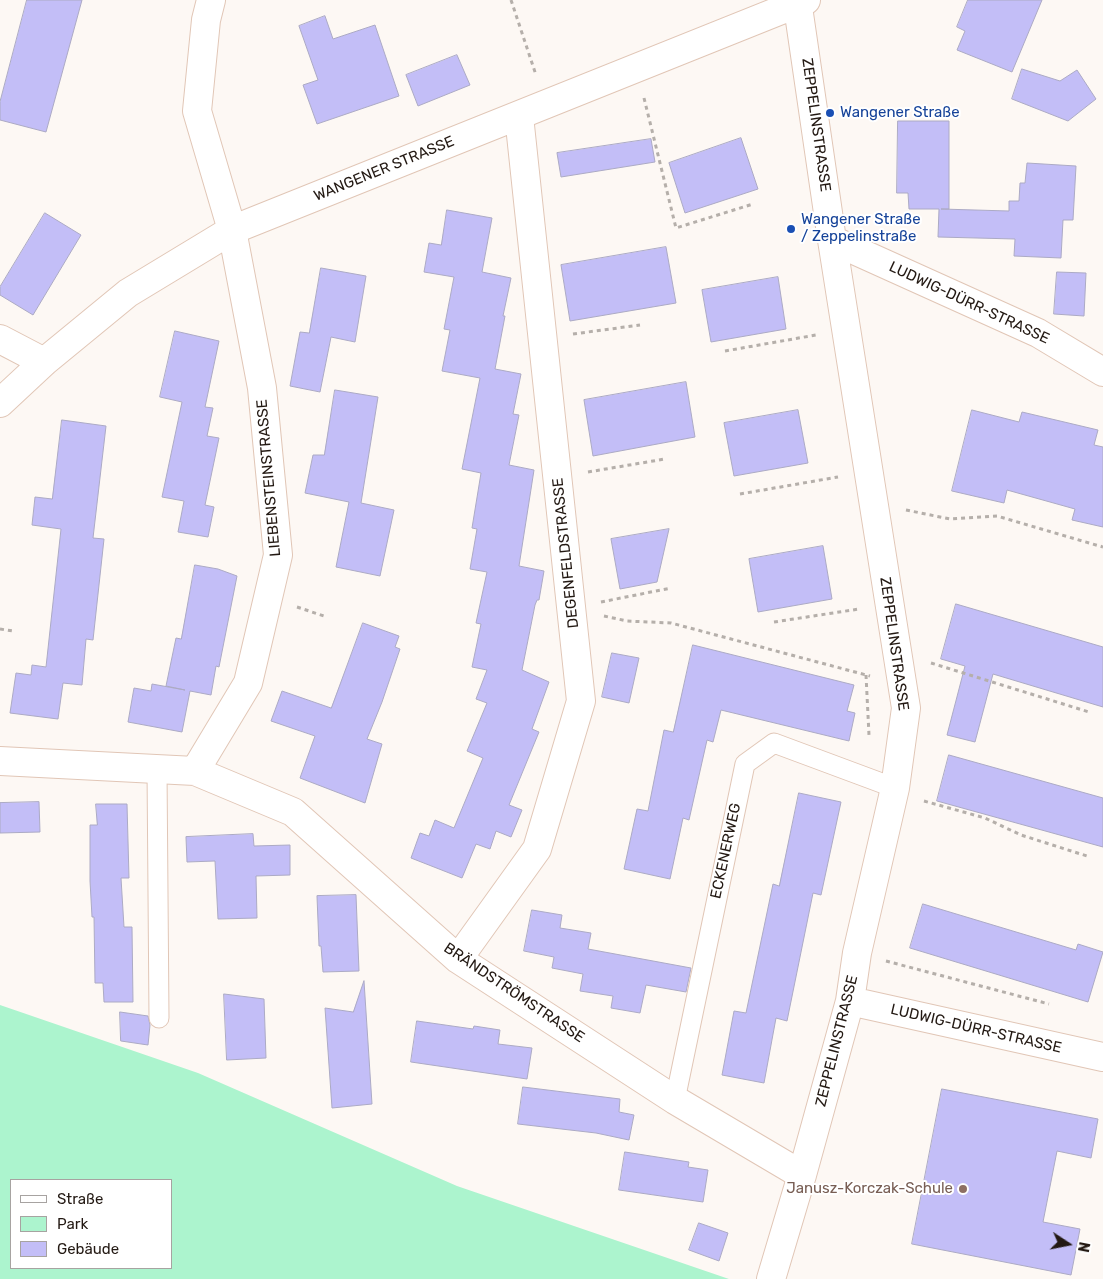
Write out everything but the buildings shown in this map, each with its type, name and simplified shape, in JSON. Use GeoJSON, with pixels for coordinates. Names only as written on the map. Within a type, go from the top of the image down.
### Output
{"type":"FeatureCollection","features":[{"type":"Feature","properties":{"kind":"street","name":"LIEBENSTEINSTRASSE"},"geometry":{"type":"LineString","coordinates":[[195,771],[248,683],[278,555],[262,388],[232,230],[197,111],[206,20],[211,0]]}},
{"type":"Feature","properties":{"kind":"street","name":"WANGENER STRASSE"},"geometry":{"type":"LineString","coordinates":[[0,403],[44,362],[128,293],[232,230],[519,116],[800,1]]}},
{"type":"Feature","properties":{"kind":"street","name":"ZEPPELINSTRASSE"},"geometry":{"type":"LineString","coordinates":[[771,1279],[850,1001],[857,954],[895,790],[906,708],[832,240],[800,1]]}},
{"type":"Feature","properties":{"kind":"street","name":"DEGENFELDSTRASSE"},"geometry":{"type":"LineString","coordinates":[[458,959],[537,849],[581,701],[519,116]]}},
{"type":"Feature","properties":{"kind":"street","name":"LUDWIG-DÜRR-STRASSE"},"geometry":{"type":"LineString","coordinates":[[832,240],[1038,334],[1103,372]]}},
{"type":"Feature","properties":{"kind":"street"},"geometry":{"type":"LineString","coordinates":[[0,340],[44,362]]}},
{"type":"Feature","properties":{"kind":"street","name":"BRÄNDSTRÖMSTRASSE"},"geometry":{"type":"LineString","coordinates":[[0,761],[195,771],[293,812],[458,959],[675,1100],[802,1175]]}},
{"type":"Feature","properties":{"kind":"street","name":"LUDWIG-DÜRR-STRASSE"},"geometry":{"type":"LineString","coordinates":[[850,1001],[1103,1058]]}},
{"type":"Feature","properties":{"kind":"lane","name":"ECKENERWEG"},"geometry":{"type":"LineString","coordinates":[[675,1100],[744,764],[774,743],[895,790]]}},
{"type":"Feature","properties":{"kind":"lane"},"geometry":{"type":"LineString","coordinates":[[157,769],[159,1018]]}},
{"type":"Feature","properties":{"kind":"path"},"geometry":{"type":"LineString","coordinates":[[512,0],[546,105]]}},
{"type":"Feature","properties":{"kind":"path"},"geometry":{"type":"LineString","coordinates":[[636,68],[676,228],[753,204]]}},
{"type":"Feature","properties":{"kind":"path"},"geometry":{"type":"LineString","coordinates":[[543,338],[640,325]]}},
{"type":"Feature","properties":{"kind":"path"},"geometry":{"type":"LineString","coordinates":[[725,351],[847,330]]}},
{"type":"Feature","properties":{"kind":"path"},"geometry":{"type":"LineString","coordinates":[[558,476],[665,459]]}},
{"type":"Feature","properties":{"kind":"path"},"geometry":{"type":"LineString","coordinates":[[740,494],[868,472]]}},
{"type":"Feature","properties":{"kind":"path"},"geometry":{"type":"LineString","coordinates":[[874,503],[950,519],[997,516],[1103,547]]}},
{"type":"Feature","properties":{"kind":"path"},"geometry":{"type":"LineString","coordinates":[[571,607],[671,588]]}},
{"type":"Feature","properties":{"kind":"path"},"geometry":{"type":"LineString","coordinates":[[774,622],[889,604]]}},
{"type":"Feature","properties":{"kind":"path"},"geometry":{"type":"LineString","coordinates":[[571,607],[627,622],[671,624],[902,685]]}},
{"type":"Feature","properties":{"kind":"path"},"geometry":{"type":"LineString","coordinates":[[0,629],[13,631]]}},
{"type":"Feature","properties":{"kind":"path"},"geometry":{"type":"LineString","coordinates":[[897,653],[1089,712]]}},
{"type":"Feature","properties":{"kind":"path"},"geometry":{"type":"LineString","coordinates":[[862,776],[869,735],[866,675]]}},
{"type":"Feature","properties":{"kind":"path"},"geometry":{"type":"LineString","coordinates":[[895,790],[986,818],[1021,835],[1087,856]]}},
{"type":"Feature","properties":{"kind":"path"},"geometry":{"type":"LineString","coordinates":[[857,954],[1048,1004]]}},
{"type":"Feature","properties":{"kind":"green space"},"geometry":{"type":"Polygon","coordinates":[[[0,1005],[198,1073],[457,1186],[729,1279],[0,1279],[0,1005]]]}},
{"type":"Feature","properties":{"kind":"place","name":"Wangener Straße"},"geometry":{"type":"Point","coordinates":[830,113]}},
{"type":"Feature","properties":{"kind":"place","name":"Wangener Straße / Zeppelinstraße"},"geometry":{"type":"Point","coordinates":[791,229]}},
{"type":"Feature","properties":{"kind":"place","name":"Janusz-Korczak-Schule"},"geometry":{"type":"Point","coordinates":[963,1189]}}]}
